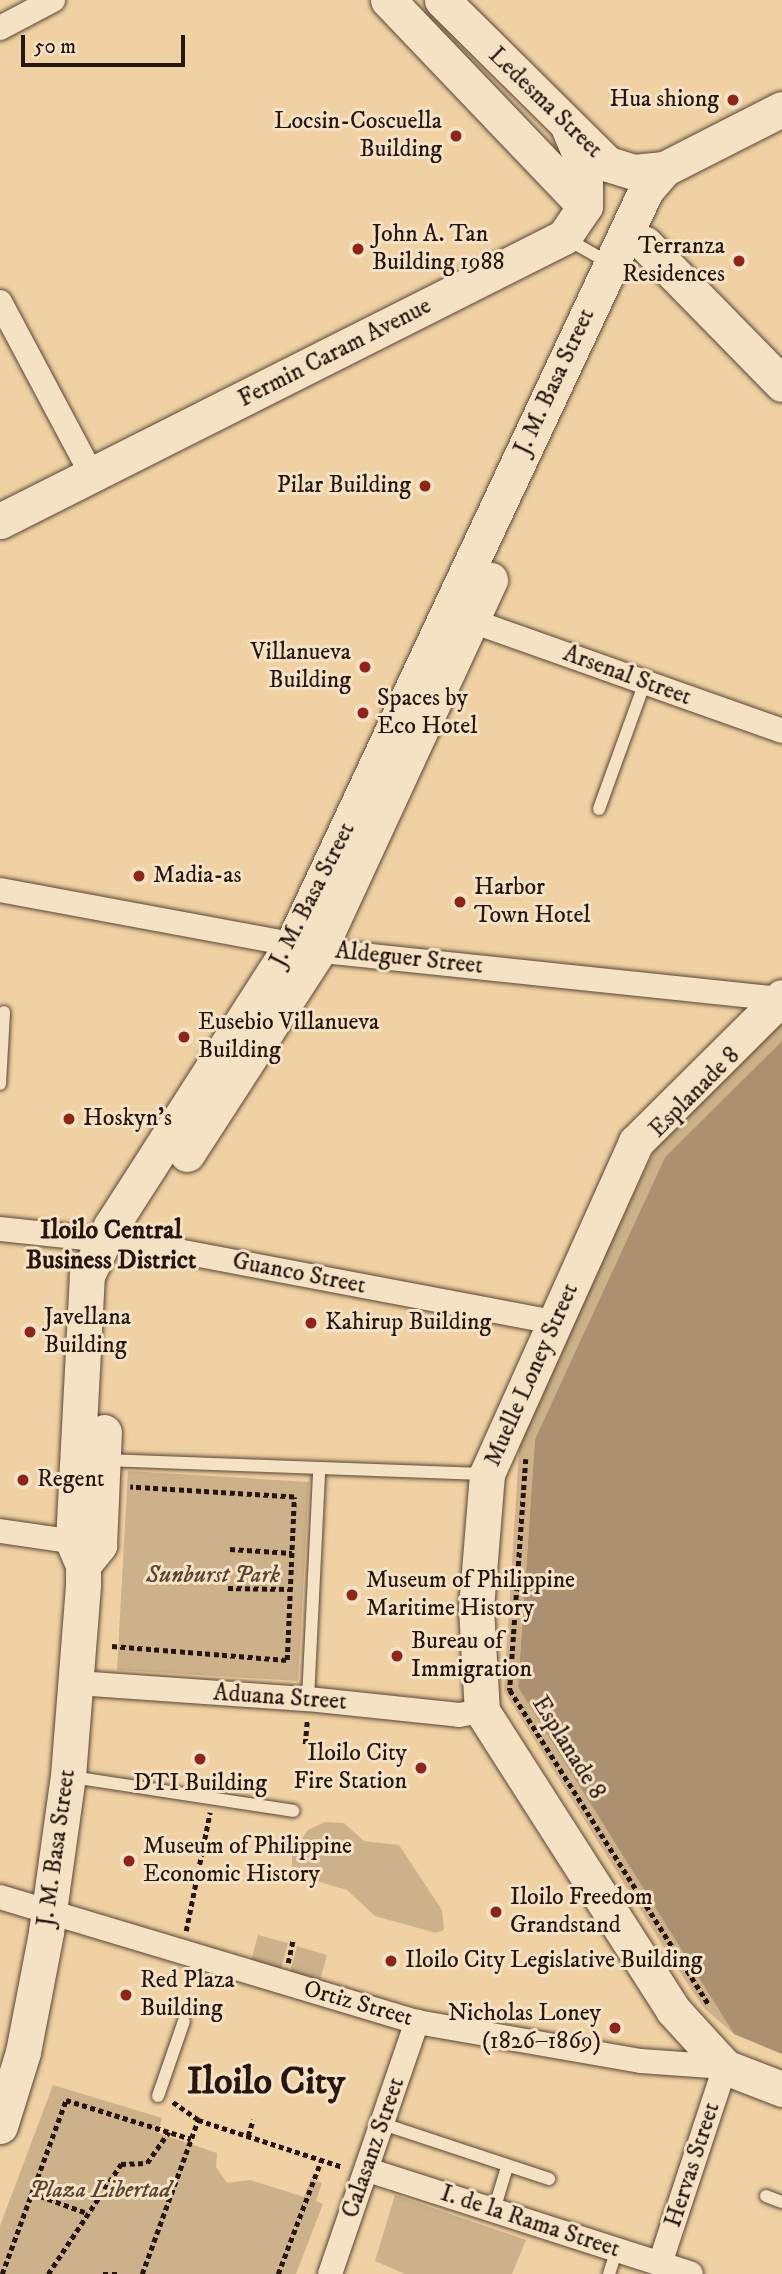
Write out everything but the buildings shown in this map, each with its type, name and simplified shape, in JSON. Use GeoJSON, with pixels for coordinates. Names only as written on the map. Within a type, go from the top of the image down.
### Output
{"type":"FeatureCollection","features":[{"type":"Feature","properties":{"kind":"main road","name":"Ledesma Street"},"geometry":{"type":"LineString","coordinates":[[388,0],[585,206]]}},
{"type":"Feature","properties":{"kind":"main road","name":"Ledesma Street"},"geometry":{"type":"LineString","coordinates":[[442,0],[569,129],[618,169],[664,169]]}},
{"type":"Feature","properties":{"kind":"main road"},"geometry":{"type":"LineString","coordinates":[[636,237],[646,190],[664,169],[782,108]]}},
{"type":"Feature","properties":{"kind":"main road"},"geometry":{"type":"LineString","coordinates":[[569,129],[585,167],[585,206]]}},
{"type":"Feature","properties":{"kind":"main road"},"geometry":{"type":"LineString","coordinates":[[636,237],[676,188],[782,135]]}},
{"type":"Feature","properties":{"kind":"main road","name":"Fermin Caram Avenue"},"geometry":{"type":"LineString","coordinates":[[0,521],[564,237],[585,206]]}},
{"type":"Feature","properties":{"kind":"main road"},"geometry":{"type":"LineString","coordinates":[[636,237],[782,384]]}},
{"type":"Feature","properties":{"kind":"main road","name":"J. M. Basa Street"},"geometry":{"type":"LineString","coordinates":[[306,946],[609,264],[636,237]]}},
{"type":"Feature","properties":{"kind":"main road","name":"J. M. Basa Street"},"geometry":{"type":"LineString","coordinates":[[0,2126],[23,2052],[48,1912],[68,1776],[85,1551],[80,1460],[83,1296],[306,946],[472,621],[636,237]]}},
{"type":"Feature","properties":{"kind":"main road","name":"Muelle Loney Street"},"geometry":{"type":"LineString","coordinates":[[781,998],[636,1142],[488,1474],[476,1608],[482,1711],[673,2010],[725,2067],[782,2089]]}},
{"type":"Feature","properties":{"kind":"main road","name":"J. M. Basa Street"},"geometry":{"type":"LineString","coordinates":[[85,1551],[112,1473],[105,1301],[116,1241]]}},
{"type":"Feature","properties":{"kind":"street"},"geometry":{"type":"LineString","coordinates":[[0,28],[53,0]]}},
{"type":"Feature","properties":{"kind":"street"},"geometry":{"type":"LineString","coordinates":[[0,302],[92,475]]}},
{"type":"Feature","properties":{"kind":"street","name":"Arsenal Street"},"geometry":{"type":"LineString","coordinates":[[472,621],[782,731]]}},
{"type":"Feature","properties":{"kind":"street","name":"Aldeguer Street"},"geometry":{"type":"LineString","coordinates":[[0,890],[306,946],[781,998]]}},
{"type":"Feature","properties":{"kind":"street","name":"Guanco Street"},"geometry":{"type":"LineString","coordinates":[[0,1229],[116,1241],[554,1322]]}},
{"type":"Feature","properties":{"kind":"street"},"geometry":{"type":"LineString","coordinates":[[0,1531],[85,1551]]}},
{"type":"Feature","properties":{"kind":"street","name":"Aduana Street"},"geometry":{"type":"LineString","coordinates":[[77,1684],[309,1699],[459,1715],[482,1711]]}},
{"type":"Feature","properties":{"kind":"street","name":"Ortiz Street"},"geometry":{"type":"LineString","coordinates":[[0,1897],[181,1952],[203,1966],[417,2022],[641,2061],[725,2067]]}},
{"type":"Feature","properties":{"kind":"street","name":"Calasanz Street"},"geometry":{"type":"LineString","coordinates":[[330,2274],[368,2171],[417,2022]]}},
{"type":"Feature","properties":{"kind":"street","name":"Hervas Street"},"geometry":{"type":"LineString","coordinates":[[660,2263],[725,2067]]}},
{"type":"Feature","properties":{"kind":"street","name":"I. de la Rama Street"},"geometry":{"type":"LineString","coordinates":[[368,2171],[691,2274]]}},
{"type":"Feature","properties":{"kind":"lane"},"geometry":{"type":"LineString","coordinates":[[564,237],[609,264]]}},
{"type":"Feature","properties":{"kind":"lane"},"geometry":{"type":"LineString","coordinates":[[599,809],[645,682]]}},
{"type":"Feature","properties":{"kind":"lane"},"geometry":{"type":"LineString","coordinates":[[0,1084],[5,1012]]}},
{"type":"Feature","properties":{"kind":"lane"},"geometry":{"type":"LineString","coordinates":[[112,1473],[319,1470],[488,1474]]}},
{"type":"Feature","properties":{"kind":"lane"},"geometry":{"type":"LineString","coordinates":[[309,1699],[313,1554],[319,1470]]}},
{"type":"Feature","properties":{"kind":"lane"},"geometry":{"type":"LineString","coordinates":[[68,1776],[293,1811]]}},
{"type":"Feature","properties":{"kind":"lane"},"geometry":{"type":"LineString","coordinates":[[163,2098],[184,2021]]}},
{"type":"Feature","properties":{"kind":"lane"},"geometry":{"type":"LineString","coordinates":[[383,2124],[549,2179]]}},
{"type":"Feature","properties":{"kind":"lane"},"geometry":{"type":"LineString","coordinates":[[494,2210],[507,2167]]}},
{"type":"Feature","properties":{"kind":"lane"},"geometry":{"type":"LineString","coordinates":[[766,2196],[782,2202]]}},
{"type":"Feature","properties":{"kind":"lane"},"geometry":{"type":"LineString","coordinates":[[609,2274],[617,2250]]}},
{"type":"Feature","properties":{"kind":"path","name":"Esplanade 8"},"geometry":{"type":"LineString","coordinates":[[526,1449],[510,1690],[711,2008]]}},
{"type":"Feature","properties":{"kind":"path"},"geometry":{"type":"LineString","coordinates":[[112,1473],[294,1497],[287,1660],[112,1646]]}},
{"type":"Feature","properties":{"kind":"path"},"geometry":{"type":"LineString","coordinates":[[230,1549],[313,1554]]}},
{"type":"Feature","properties":{"kind":"path"},"geometry":{"type":"LineString","coordinates":[[228,1588],[312,1589]]}},
{"type":"Feature","properties":{"kind":"path"},"geometry":{"type":"LineString","coordinates":[[181,1952],[213,1800]]}},
{"type":"Feature","properties":{"kind":"path"},"geometry":{"type":"LineString","coordinates":[[163,2098],[198,2120],[321,2161],[368,2171]]}},
{"type":"Feature","properties":{"kind":"path"},"geometry":{"type":"LineString","coordinates":[[2,2273],[66,2101],[191,2139]]}},
{"type":"Feature","properties":{"kind":"path"},"geometry":{"type":"LineString","coordinates":[[248,2136],[253,2119]]}},
{"type":"Feature","properties":{"kind":"path"},"geometry":{"type":"LineString","coordinates":[[142,2274],[198,2120]]}},
{"type":"Feature","properties":{"kind":"path"},"geometry":{"type":"LineString","coordinates":[[48,2274],[121,2164],[147,2163],[169,2132]]}},
{"type":"Feature","properties":{"kind":"path"},"geometry":{"type":"LineString","coordinates":[[278,2274],[321,2161]]}},
{"type":"Feature","properties":{"kind":"path"},"geometry":{"type":"LineString","coordinates":[[32,2193],[87,2213]]}},
{"type":"Feature","properties":{"kind":"path"},"geometry":{"type":"LineString","coordinates":[[103,2274],[117,2274]]}},
{"type":"Feature","properties":{"kind":"green space"},"geometry":{"type":"Polygon","coordinates":[[[782,1019],[782,1041],[665,1157],[535,1439],[518,1686],[734,2034],[704,2008],[504,1691],[520,1435],[654,1151],[782,1019]]]}},
{"type":"Feature","properties":{"kind":"green space","name":"Sunburst Park"},"geometry":{"type":"Polygon","coordinates":[[[128,1471],[309,1482],[298,1681],[117,1670],[128,1471]]]}},
{"type":"Feature","properties":{"kind":"green space"},"geometry":{"type":"Polygon","coordinates":[[[325,1822],[344,1823],[364,1841],[399,1845],[442,1910],[444,1930],[436,1933],[375,1916],[347,1890],[303,1877],[292,1867],[292,1853],[308,1830],[325,1822]]]}},
{"type":"Feature","properties":{"kind":"green space"},"geometry":{"type":"Polygon","coordinates":[[[258,1935],[288,1943],[279,1976],[249,1968],[258,1935]]]}},
{"type":"Feature","properties":{"kind":"green space"},"geometry":{"type":"Polygon","coordinates":[[[297,1946],[327,1955],[318,1988],[288,1979],[297,1946]]]}},
{"type":"Feature","properties":{"kind":"green space","name":"Plaza Libertad"},"geometry":{"type":"Polygon","coordinates":[[[53,2085],[162,2118],[158,2133],[217,2153],[216,2167],[227,2183],[250,2180],[304,2197],[311,2179],[322,2183],[316,2201],[323,2204],[296,2274],[0,2274],[0,2226],[53,2085]]]}},
{"type":"Feature","properties":{"kind":"green space"},"geometry":{"type":"Polygon","coordinates":[[[395,2195],[526,2240],[512,2274],[405,2274],[375,2261],[395,2195]]]}},
{"type":"Feature","properties":{"kind":"shaded area"},"geometry":{"type":"Polygon","coordinates":[[[782,1041],[782,2054],[734,2034],[518,1687],[535,1439],[665,1157],[782,1041]]]}},
{"type":"Feature","properties":{"kind":"place","name":"Hua shiong"},"geometry":{"type":"Point","coordinates":[733,100]}},
{"type":"Feature","properties":{"kind":"place","name":"Locsin-Coscuella Building"},"geometry":{"type":"Point","coordinates":[456,136]}},
{"type":"Feature","properties":{"kind":"place","name":"John A. Tan Building 1988"},"geometry":{"type":"Point","coordinates":[358,249]}},
{"type":"Feature","properties":{"kind":"place","name":"Terranza Residences"},"geometry":{"type":"Point","coordinates":[739,261]}},
{"type":"Feature","properties":{"kind":"place","name":"Pilar Building"},"geometry":{"type":"Point","coordinates":[425,486]}},
{"type":"Feature","properties":{"kind":"place","name":"Villanueva Building"},"geometry":{"type":"Point","coordinates":[365,667]}},
{"type":"Feature","properties":{"kind":"place","name":"Spaces by Eco Hotel"},"geometry":{"type":"Point","coordinates":[363,713]}},
{"type":"Feature","properties":{"kind":"place","name":"Madia-as"},"geometry":{"type":"Point","coordinates":[139,876]}},
{"type":"Feature","properties":{"kind":"place","name":"Harbor Town Hotel"},"geometry":{"type":"Point","coordinates":[460,902]}},
{"type":"Feature","properties":{"kind":"place","name":"Eusebio Villanueva Building"},"geometry":{"type":"Point","coordinates":[184,1037]}},
{"type":"Feature","properties":{"kind":"place","name":"Hoskyn's"},"geometry":{"type":"Point","coordinates":[69,1119]}},
{"type":"Feature","properties":{"kind":"place","name":"Kahirup Building"},"geometry":{"type":"Point","coordinates":[311,1323]}},
{"type":"Feature","properties":{"kind":"place","name":"Javellana Building"},"geometry":{"type":"Point","coordinates":[30,1332]}},
{"type":"Feature","properties":{"kind":"place","name":"Regent"},"geometry":{"type":"Point","coordinates":[23,1480]}},
{"type":"Feature","properties":{"kind":"place","name":"Museum of Philippine Maritime History"},"geometry":{"type":"Point","coordinates":[352,1595]}},
{"type":"Feature","properties":{"kind":"place","name":"Bureau of Immigration"},"geometry":{"type":"Point","coordinates":[397,1656]}},
{"type":"Feature","properties":{"kind":"place","name":"DTI Building"},"geometry":{"type":"Point","coordinates":[200,1759]}},
{"type":"Feature","properties":{"kind":"place","name":"Iloilo City Fire Station"},"geometry":{"type":"Point","coordinates":[421,1768]}},
{"type":"Feature","properties":{"kind":"place","name":"Museum of Philippine Economic History"},"geometry":{"type":"Point","coordinates":[129,1861]}},
{"type":"Feature","properties":{"kind":"place","name":"Iloilo Freedom Grandstand"},"geometry":{"type":"Point","coordinates":[496,1912]}},
{"type":"Feature","properties":{"kind":"place","name":"Iloilo City Legislative Building"},"geometry":{"type":"Point","coordinates":[391,1961]}},
{"type":"Feature","properties":{"kind":"place","name":"Red Plaza Building"},"geometry":{"type":"Point","coordinates":[126,1995]}},
{"type":"Feature","properties":{"kind":"place","name":"Nicholas Loney (1826–1869)"},"geometry":{"type":"Point","coordinates":[615,2028]}},
{"type":"Feature","properties":{"kind":"district","name":"Iloilo Central Business District"},"geometry":{"type":"Point","coordinates":[111,1246]}},
{"type":"Feature","properties":{"kind":"district","name":"Iloilo City"},"geometry":{"type":"Point","coordinates":[266,2083]}}]}
